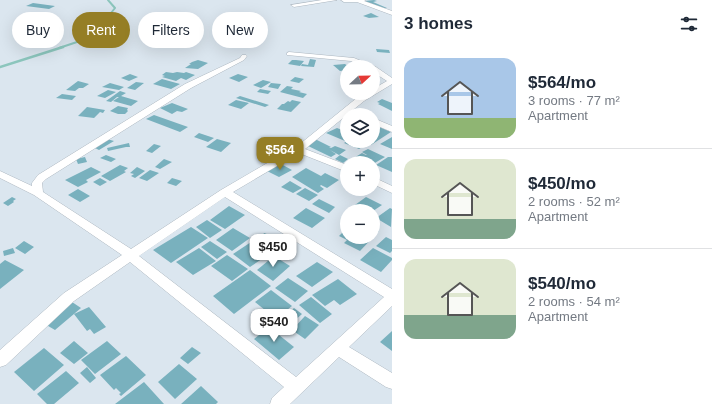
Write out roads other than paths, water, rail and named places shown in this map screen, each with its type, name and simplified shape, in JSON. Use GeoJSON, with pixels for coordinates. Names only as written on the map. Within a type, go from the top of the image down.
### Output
{"type":"FeatureCollection","features":[{"type":"Feature","properties":{"kind":"street"},"geometry":{"type":"LineString","coordinates":[[294,5],[334,0]]}},
{"type":"Feature","properties":{"kind":"street"},"geometry":{"type":"LineString","coordinates":[[344,0],[360,0],[392,13]]}},
{"type":"Feature","properties":{"kind":"street"},"geometry":{"type":"LineString","coordinates":[[289,54],[354,60]]}},
{"type":"Feature","properties":{"kind":"street"},"geometry":{"type":"LineString","coordinates":[[38,193],[37,183],[42,177],[188,86],[242,59],[244,56]]}},
{"type":"Feature","properties":{"kind":"street"},"geometry":{"type":"LineString","coordinates":[[380,73],[392,81],[380,88]]}},
{"type":"Feature","properties":{"kind":"street"},"geometry":{"type":"LineString","coordinates":[[0,360],[70,297],[225,192],[298,149],[340,121]]}},
{"type":"Feature","properties":{"kind":"street"},"geometry":{"type":"LineString","coordinates":[[380,124],[392,129]]}},
{"type":"Feature","properties":{"kind":"street"},"geometry":{"type":"LineString","coordinates":[[298,149],[340,166]]}},
{"type":"Feature","properties":{"kind":"street"},"geometry":{"type":"LineString","coordinates":[[0,174],[38,193],[130,255],[296,387]]}},
{"type":"Feature","properties":{"kind":"street"},"geometry":{"type":"LineString","coordinates":[[380,184],[392,190]]}},
{"type":"Feature","properties":{"kind":"street"},"geometry":{"type":"LineString","coordinates":[[225,192],[392,297],[278,404]]}},
{"type":"Feature","properties":{"kind":"street"},"geometry":{"type":"LineString","coordinates":[[338,348],[392,382]]}},
{"type":"Feature","properties":{"kind":"waterway"},"geometry":{"type":"LineString","coordinates":[[64,46],[92,37],[115,8],[108,0]]}},
{"type":"Feature","properties":{"kind":"waterway"},"geometry":{"type":"LineString","coordinates":[[0,67],[60,48]]}}]}
